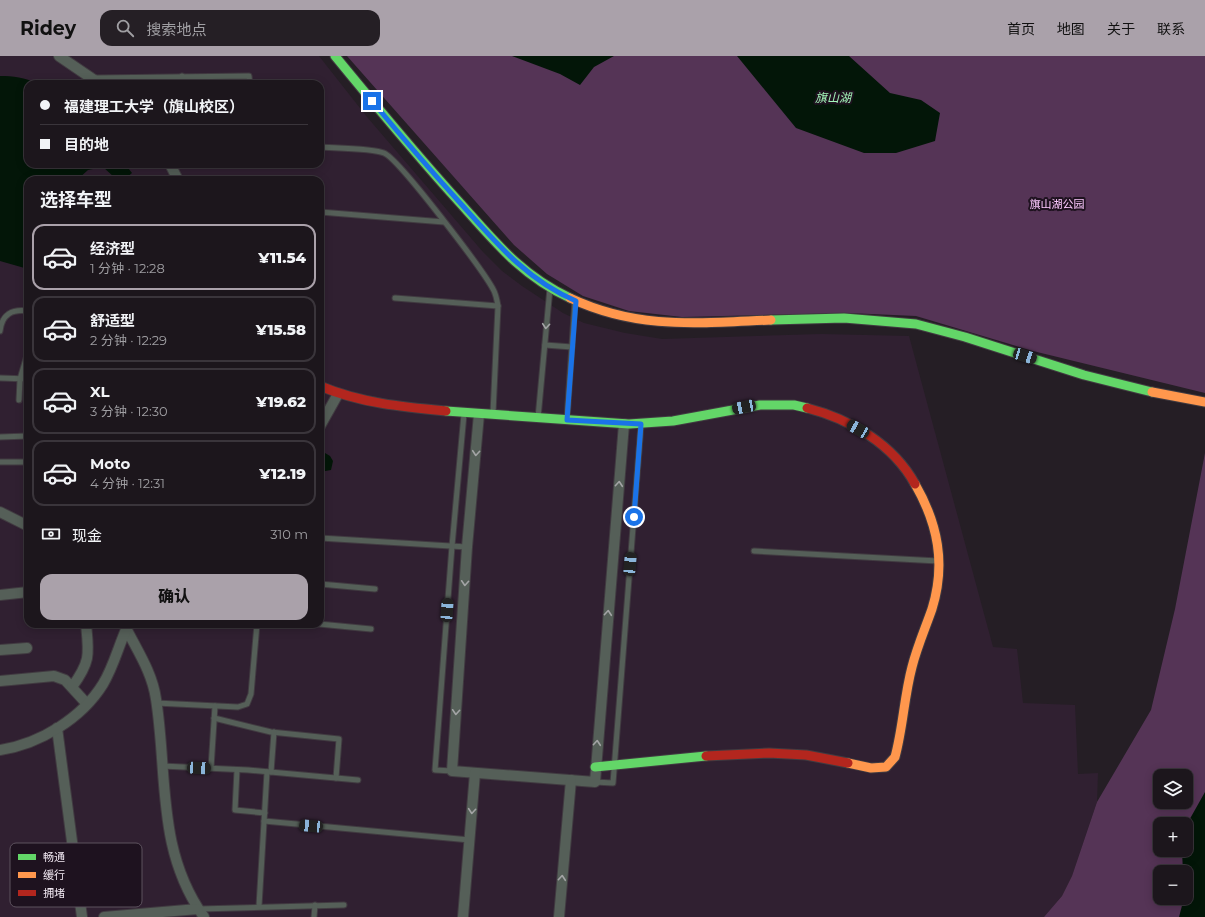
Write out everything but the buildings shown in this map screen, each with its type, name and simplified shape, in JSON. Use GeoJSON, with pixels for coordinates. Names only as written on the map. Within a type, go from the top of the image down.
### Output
{"type":"FeatureCollection","features":[{"type":"Feature","properties":{"kind":"street"},"geometry":{"type":"LineString","coordinates":[[59,56],[95,80]]}},
{"type":"Feature","properties":{"kind":"street"},"geometry":{"type":"LineString","coordinates":[[335,56],[418,156],[499,246],[525,271],[576,301],[605,312],[660,323],[844,318],[900,322],[954,334],[1142,391],[1205,402]]}},
{"type":"Feature","properties":{"kind":"street"},"geometry":{"type":"LineString","coordinates":[[324,388],[338,394],[387,404],[464,413],[624,424],[683,420],[766,404],[793,405],[832,415],[873,438],[887,448],[913,478],[930,511],[936,531],[940,561],[935,598],[910,674],[895,756],[886,768],[871,768],[806,755],[769,753],[719,755],[596,767]]}},
{"type":"Feature","properties":{"kind":"street"},"geometry":{"type":"LineString","coordinates":[[324,419],[338,394]]}},
{"type":"Feature","properties":{"kind":"street"},"geometry":{"type":"LineString","coordinates":[[479,414],[467,547],[452,771],[595,782],[624,424]]}},
{"type":"Feature","properties":{"kind":"street"},"geometry":{"type":"LineString","coordinates":[[0,512],[24,524]]}},
{"type":"Feature","properties":{"kind":"street"},"geometry":{"type":"LineString","coordinates":[[0,595],[24,592]]}},
{"type":"Feature","properties":{"kind":"street"},"geometry":{"type":"LineString","coordinates":[[72,687],[87,661],[89,653],[86,628]]}},
{"type":"Feature","properties":{"kind":"street"},"geometry":{"type":"LineString","coordinates":[[0,750],[26,744],[57,728],[86,704],[97,692],[110,670],[125,628]]}},
{"type":"Feature","properties":{"kind":"street"},"geometry":{"type":"LineString","coordinates":[[104,917],[201,913],[183,879],[172,847],[165,810],[156,702],[152,682],[146,665],[127,628]]}},
{"type":"Feature","properties":{"kind":"street"},"geometry":{"type":"LineString","coordinates":[[0,650],[27,648]]}},
{"type":"Feature","properties":{"kind":"street"},"geometry":{"type":"LineString","coordinates":[[0,681],[54,676],[65,680],[86,704]]}},
{"type":"Feature","properties":{"kind":"street"},"geometry":{"type":"LineString","coordinates":[[57,728],[72,843]]}},
{"type":"Feature","properties":{"kind":"street"},"geometry":{"type":"LineString","coordinates":[[463,917],[475,773]]}},
{"type":"Feature","properties":{"kind":"street"},"geometry":{"type":"LineString","coordinates":[[558,917],[571,780]]}},
{"type":"Feature","properties":{"kind":"street"},"geometry":{"type":"LineString","coordinates":[[81,907],[82,917]]}},
{"type":"Feature","properties":{"kind":"lane"},"geometry":{"type":"LineString","coordinates":[[113,80],[182,76],[249,76],[250,80]]}},
{"type":"Feature","properties":{"kind":"lane"},"geometry":{"type":"LineString","coordinates":[[324,147],[384,152],[396,162],[444,222],[490,284],[497,297],[498,306],[492,415]]}},
{"type":"Feature","properties":{"kind":"lane"},"geometry":{"type":"LineString","coordinates":[[324,212],[444,222]]}},
{"type":"Feature","properties":{"kind":"lane"},"geometry":{"type":"LineString","coordinates":[[538,418],[550,287]]}},
{"type":"Feature","properties":{"kind":"lane"},"geometry":{"type":"LineString","coordinates":[[395,298],[498,306]]}},
{"type":"Feature","properties":{"kind":"lane"},"geometry":{"type":"LineString","coordinates":[[567,420],[576,301]]}},
{"type":"Feature","properties":{"kind":"lane"},"geometry":{"type":"LineString","coordinates":[[0,331],[3,319],[7,314],[20,310],[24,310]]}},
{"type":"Feature","properties":{"kind":"lane"},"geometry":{"type":"LineString","coordinates":[[545,345],[572,347]]}},
{"type":"Feature","properties":{"kind":"lane"},"geometry":{"type":"LineString","coordinates":[[19,400],[20,379],[24,366]]}},
{"type":"Feature","properties":{"kind":"lane"},"geometry":{"type":"LineString","coordinates":[[0,378],[24,379]]}},
{"type":"Feature","properties":{"kind":"lane"},"geometry":{"type":"LineString","coordinates":[[452,771],[435,770],[464,413]]}},
{"type":"Feature","properties":{"kind":"lane"},"geometry":{"type":"LineString","coordinates":[[595,782],[613,783],[641,424]]}},
{"type":"Feature","properties":{"kind":"lane"},"geometry":{"type":"LineString","coordinates":[[0,436],[24,436]]}},
{"type":"Feature","properties":{"kind":"lane"},"geometry":{"type":"LineString","coordinates":[[0,462],[24,462]]}},
{"type":"Feature","properties":{"kind":"lane"},"geometry":{"type":"LineString","coordinates":[[324,538],[467,547]]}},
{"type":"Feature","properties":{"kind":"lane"},"geometry":{"type":"LineString","coordinates":[[754,551],[940,561]]}},
{"type":"Feature","properties":{"kind":"lane"},"geometry":{"type":"LineString","coordinates":[[324,584],[375,589]]}},
{"type":"Feature","properties":{"kind":"lane"},"geometry":{"type":"LineString","coordinates":[[324,624],[371,629]]}},
{"type":"Feature","properties":{"kind":"lane"},"geometry":{"type":"LineString","coordinates":[[156,702],[243,707],[249,700],[257,628]]}},
{"type":"Feature","properties":{"kind":"lane"},"geometry":{"type":"LineString","coordinates":[[211,768],[215,706]]}},
{"type":"Feature","properties":{"kind":"lane"},"geometry":{"type":"LineString","coordinates":[[214,718],[274,732],[339,739],[336,778]]}},
{"type":"Feature","properties":{"kind":"lane"},"geometry":{"type":"LineString","coordinates":[[259,906],[264,813],[274,732]]}},
{"type":"Feature","properties":{"kind":"lane"},"geometry":{"type":"LineString","coordinates":[[162,766],[269,772],[358,780]]}},
{"type":"Feature","properties":{"kind":"lane"},"geometry":{"type":"LineString","coordinates":[[237,770],[235,810],[264,813]]}},
{"type":"Feature","properties":{"kind":"lane"},"geometry":{"type":"LineString","coordinates":[[264,821],[470,840]]}},
{"type":"Feature","properties":{"kind":"lane"},"geometry":{"type":"LineString","coordinates":[[314,917],[315,905]]}},
{"type":"Feature","properties":{"kind":"lane"},"geometry":{"type":"LineString","coordinates":[[201,913],[259,906],[344,905]]}},
{"type":"Feature","properties":{"kind":"shaded area"},"geometry":{"type":"Polygon","coordinates":[[[0,56],[319,56],[367,117],[483,252],[502,271],[522,286],[563,313],[584,323],[625,333],[662,339],[821,334],[909,336],[993,647],[1017,649],[1023,703],[1075,705],[1078,774],[1098,773],[1097,802],[1072,876],[1062,896],[1044,917],[0,917],[0,56]]]}},
{"type":"Feature","properties":{"kind":"green space","name":"旗山湖公园"},"geometry":{"type":"Polygon","coordinates":[[[347,56],[1205,56],[1205,393],[1033,351],[916,316],[849,313],[682,317],[629,311],[583,296],[547,274],[514,245],[347,56]]]}},
{"type":"Feature","properties":{"kind":"green space"},"geometry":{"type":"Polygon","coordinates":[[[1205,453],[1205,917],[1044,917],[1062,896],[1072,876],[1097,802],[1151,710],[1175,609],[1205,453]]]}},
{"type":"Feature","properties":{"kind":"water"},"geometry":{"type":"Polygon","coordinates":[[[512,56],[614,56],[594,67],[580,85],[560,74],[512,56]]]}},
{"type":"Feature","properties":{"kind":"water","name":"旗山湖"},"geometry":{"type":"Polygon","coordinates":[[[737,56],[849,56],[890,93],[921,100],[940,113],[935,141],[896,153],[864,153],[796,128],[737,56]]]}},
{"type":"Feature","properties":{"kind":"water"},"geometry":{"type":"Polygon","coordinates":[[[0,76],[10,76],[28,80],[24,80],[24,168],[98,168],[88,170],[81,176],[24,176],[24,268],[0,261],[0,76]]]}},
{"type":"Feature","properties":{"kind":"water"},"geometry":{"type":"Polygon","coordinates":[[[104,168],[128,168],[132,173],[128,176],[113,176],[104,168]]]}},
{"type":"Feature","properties":{"kind":"water"},"geometry":{"type":"Polygon","coordinates":[[[324,452],[330,456],[333,461],[331,470],[324,471],[324,452]]]}},
{"type":"Feature","properties":{"kind":"water"},"geometry":{"type":"Polygon","coordinates":[[[1205,792],[1205,917],[1179,917],[1182,905],[1193,905],[1193,865],[1183,865],[1182,857],[1193,857],[1193,817],[1191,817],[1205,792]]]}},
{"type":"Feature","properties":{"kind":"traffic: fast"},"geometry":{"type":"LineString","coordinates":[[335,56],[381,112],[498,245],[523,269],[553,289],[570,298]]}},
{"type":"Feature","properties":{"kind":"traffic: fast"},"geometry":{"type":"LineString","coordinates":[[771,320],[844,318],[916,324],[965,337],[1084,375],[1152,392]]}},
{"type":"Feature","properties":{"kind":"traffic: fast"},"geometry":{"type":"LineString","coordinates":[[446,411],[629,424],[673,421],[760,405],[794,405],[807,408]]}},
{"type":"Feature","properties":{"kind":"traffic: fast"},"geometry":{"type":"LineString","coordinates":[[595,767],[706,756]]}},
{"type":"Feature","properties":{"kind":"traffic: slow"},"geometry":{"type":"LineString","coordinates":[[570,298],[595,308],[644,320],[693,323],[771,320]]}},
{"type":"Feature","properties":{"kind":"traffic: slow"},"geometry":{"type":"LineString","coordinates":[[1152,392],[1205,402]]}},
{"type":"Feature","properties":{"kind":"traffic: slow"},"geometry":{"type":"LineString","coordinates":[[848,763],[871,768],[886,767],[895,757],[912,667],[932,609],[938,576],[939,560],[937,545],[929,514],[915,484]]}},
{"type":"Feature","properties":{"kind":"traffic: jam"},"geometry":{"type":"LineString","coordinates":[[324,388],[351,397],[366,400],[398,406],[446,411]]}},
{"type":"Feature","properties":{"kind":"traffic: jam"},"geometry":{"type":"LineString","coordinates":[[807,408],[839,419],[869,435],[895,457],[915,484]]}},
{"type":"Feature","properties":{"kind":"traffic: jam"},"geometry":{"type":"LineString","coordinates":[[706,756],[769,753],[806,755],[848,763]]}},
{"type":"Feature","properties":{"kind":"route"},"geometry":{"type":"LineString","coordinates":[[372,101],[418,156],[512,260],[540,282],[576,301],[567,420],[630,425],[641,424],[634,517]]}}]}
